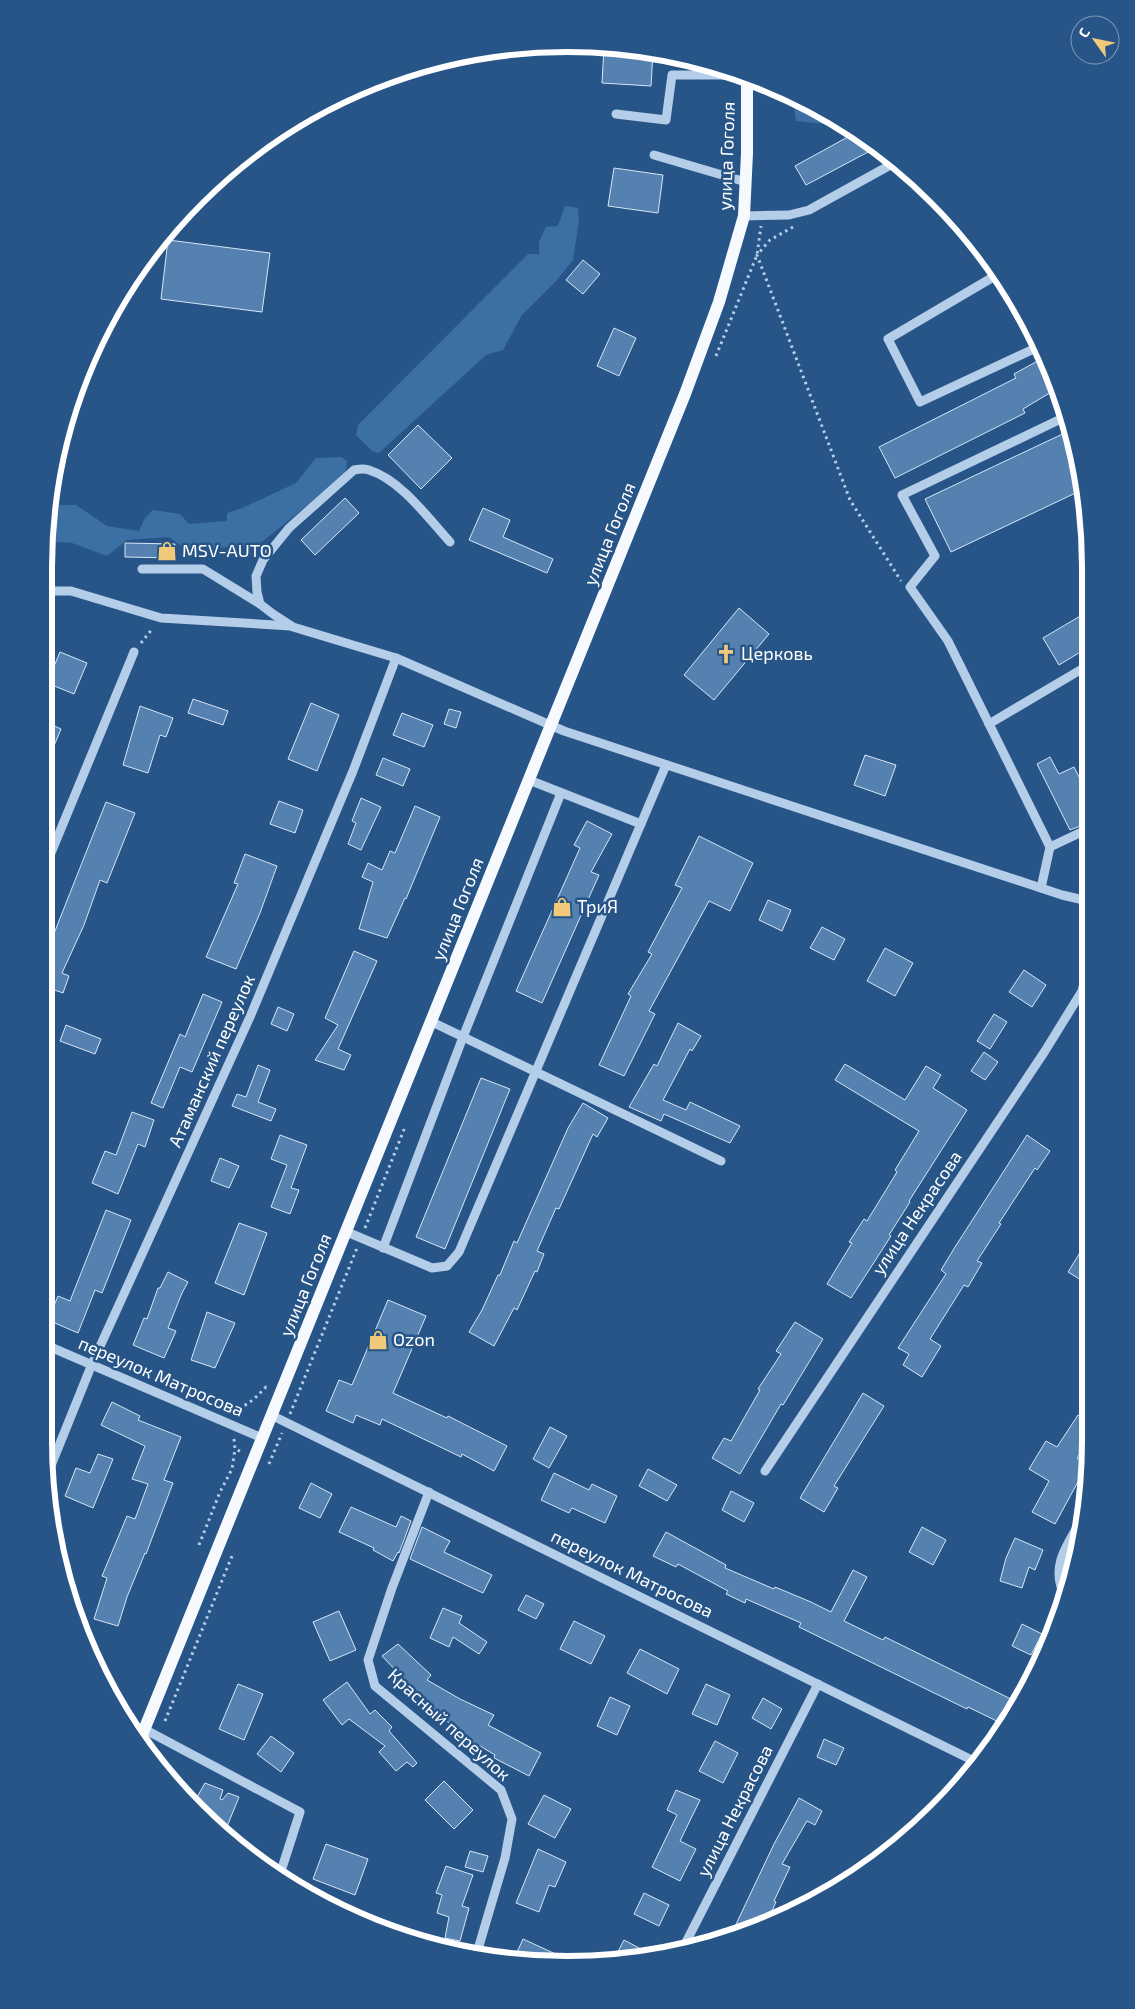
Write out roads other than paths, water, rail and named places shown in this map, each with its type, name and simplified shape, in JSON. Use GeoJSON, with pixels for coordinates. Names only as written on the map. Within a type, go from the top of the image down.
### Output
{"type":"FeatureCollection","features":[{"type":"Feature","properties":{"kind":"main road","name":"улица Гоголя"},"geometry":{"type":"LineString","coordinates":[[143,1733],[689,384],[719,302],[744,216],[746,85]]}},
{"type":"Feature","properties":{"kind":"street"},"geometry":{"type":"LineString","coordinates":[[616,114],[666,120],[672,75],[719,76]]}},
{"type":"Feature","properties":{"kind":"street"},"geometry":{"type":"LineString","coordinates":[[654,155],[746,182]]}},
{"type":"Feature","properties":{"kind":"street"},"geometry":{"type":"LineString","coordinates":[[744,216],[789,215],[809,210],[889,166]]}},
{"type":"Feature","properties":{"kind":"street"},"geometry":{"type":"LineString","coordinates":[[993,277],[888,339],[920,402],[1033,349]]}},
{"type":"Feature","properties":{"kind":"street"},"geometry":{"type":"LineString","coordinates":[[1041,888],[1050,847],[948,641],[910,588],[935,556],[902,495],[1060,419]]}},
{"type":"Feature","properties":{"kind":"street"},"geometry":{"type":"LineString","coordinates":[[260,604],[256,592],[256,576],[263,560],[289,528],[354,470],[367,469],[397,485],[450,542]]}},
{"type":"Feature","properties":{"kind":"street"},"geometry":{"type":"LineString","coordinates":[[142,569],[203,570],[260,604],[293,627]]}},
{"type":"Feature","properties":{"kind":"street"},"geometry":{"type":"LineString","coordinates":[[52,591],[70,591],[161,618],[293,627],[396,658],[551,726],[1062,895],[1082,900]]}},
{"type":"Feature","properties":{"kind":"street"},"geometry":{"type":"LineString","coordinates":[[52,850],[134,652]]}},
{"type":"Feature","properties":{"kind":"street","name":"Атаманский переулок"},"geometry":{"type":"LineString","coordinates":[[53,1460],[92,1364],[250,1017],[353,771],[396,658]]}},
{"type":"Feature","properties":{"kind":"street"},"geometry":{"type":"LineString","coordinates":[[989,724],[1082,669]]}},
{"type":"Feature","properties":{"kind":"street"},"geometry":{"type":"LineString","coordinates":[[347,1232],[432,1268],[448,1266],[459,1252],[666,765]]}},
{"type":"Feature","properties":{"kind":"street"},"geometry":{"type":"LineString","coordinates":[[529,780],[641,824]]}},
{"type":"Feature","properties":{"kind":"street"},"geometry":{"type":"LineString","coordinates":[[383,1248],[463,1037],[561,793]]}},
{"type":"Feature","properties":{"kind":"street"},"geometry":{"type":"LineString","coordinates":[[1050,847],[1082,832]]}},
{"type":"Feature","properties":{"kind":"street","name":"улица Некрасова"},"geometry":{"type":"LineString","coordinates":[[765,1471],[1045,1051],[1082,991]]}},
{"type":"Feature","properties":{"kind":"street"},"geometry":{"type":"LineString","coordinates":[[432,1022],[721,1160]]}},
{"type":"Feature","properties":{"kind":"street","name":"переулок Матросова"},"geometry":{"type":"LineString","coordinates":[[52,1348],[262,1438]]}},
{"type":"Feature","properties":{"kind":"street","name":"переулок Матросова"},"geometry":{"type":"LineString","coordinates":[[271,1415],[972,1760]]}},
{"type":"Feature","properties":{"kind":"street","name":"Красный переулок"},"geometry":{"type":"LineString","coordinates":[[429,1492],[392,1588],[368,1660],[374,1686],[501,1790],[512,1819],[505,1858],[478,1949]]}},
{"type":"Feature","properties":{"kind":"street"},"geometry":{"type":"LineString","coordinates":[[1061,1588],[1058,1582],[1060,1562],[1075,1531]]}},
{"type":"Feature","properties":{"kind":"street","name":"улица Некрасова"},"geometry":{"type":"LineString","coordinates":[[686,1943],[818,1684]]}},
{"type":"Feature","properties":{"kind":"street"},"geometry":{"type":"LineString","coordinates":[[145,1737],[300,1812],[282,1868]]}},
{"type":"Feature","properties":{"kind":"place","name":"MSV-AUTO"},"geometry":{"type":"Point","coordinates":[167,551]}},
{"type":"Feature","properties":{"kind":"place","name":"Церковь"},"geometry":{"type":"Point","coordinates":[726,654]}},
{"type":"Feature","properties":{"kind":"place","name":"ТриЯ"},"geometry":{"type":"Point","coordinates":[562,907]}},
{"type":"Feature","properties":{"kind":"place","name":"Ozon"},"geometry":{"type":"Point","coordinates":[378,1340]}}]}
